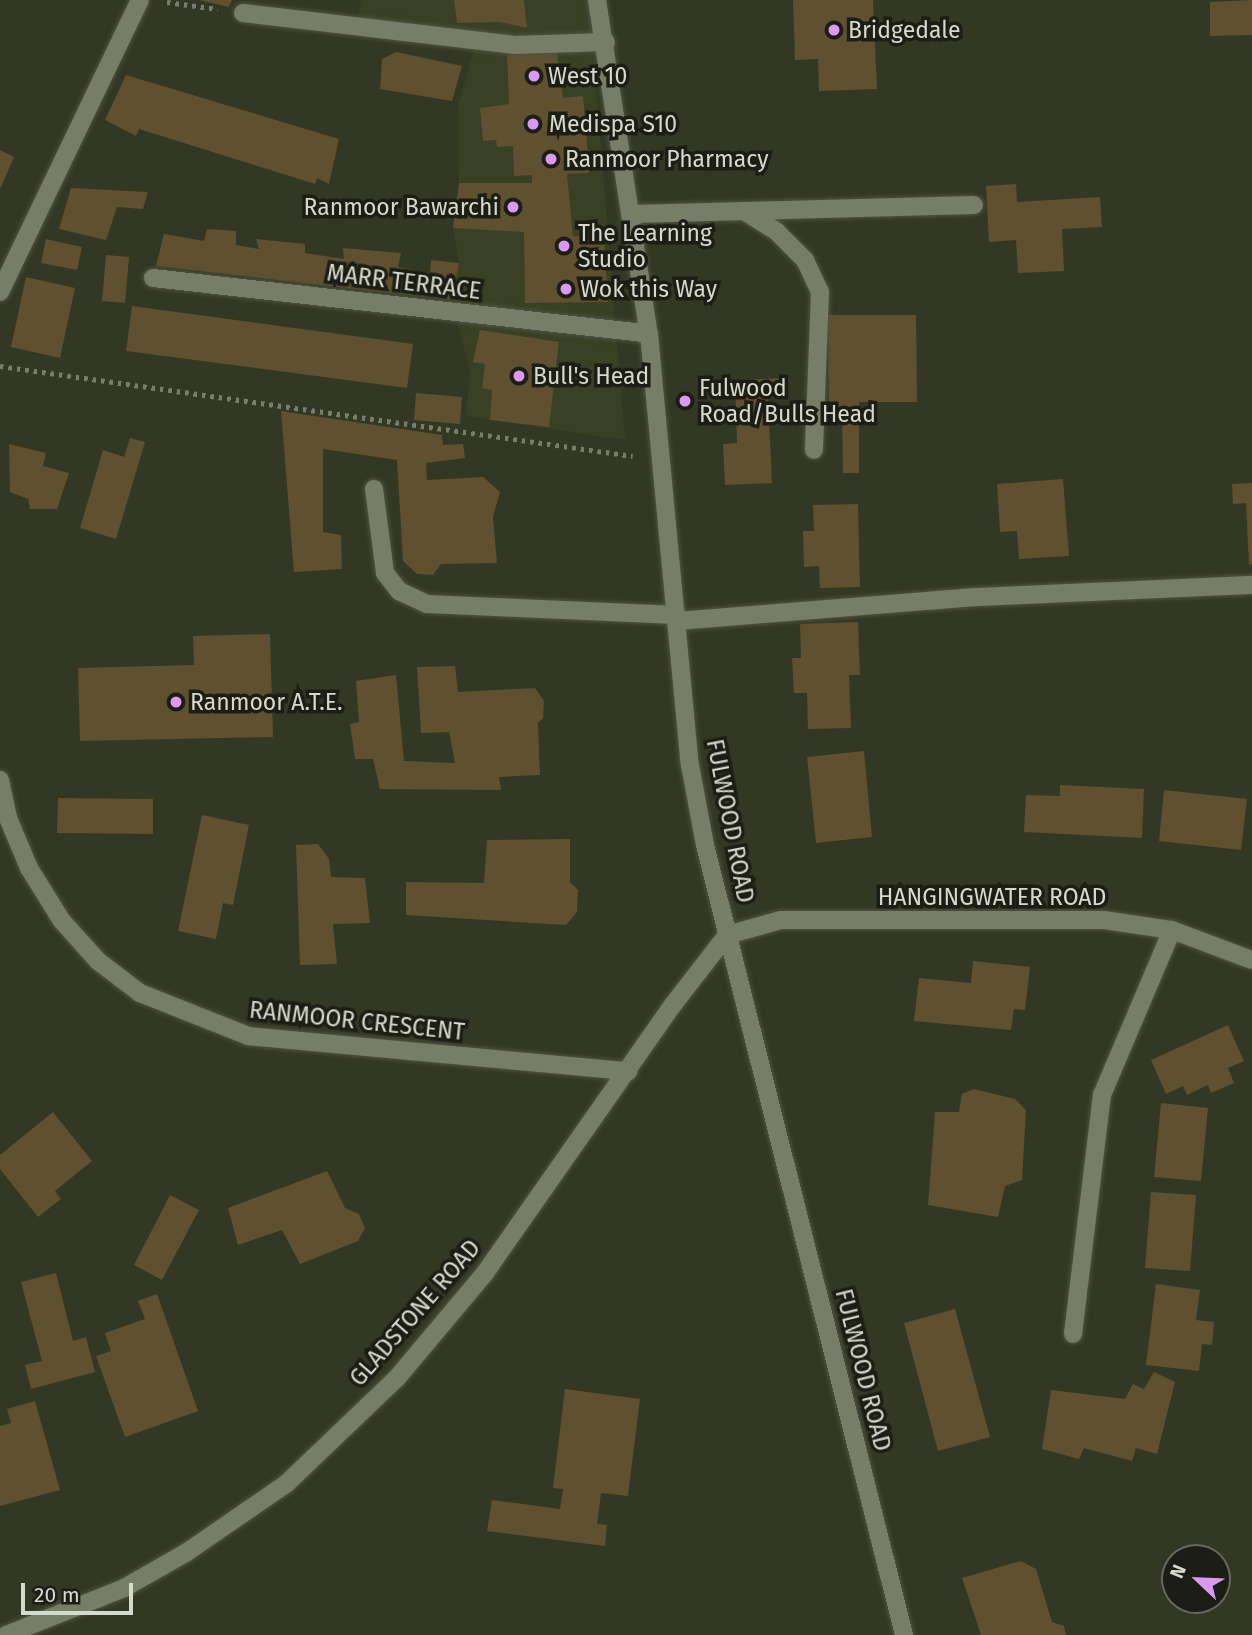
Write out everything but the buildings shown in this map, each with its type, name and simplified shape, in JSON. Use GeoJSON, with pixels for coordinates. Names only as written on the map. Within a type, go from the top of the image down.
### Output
{"type":"FeatureCollection","features":[{"type":"Feature","properties":{"kind":"street"},"geometry":{"type":"LineString","coordinates":[[0,292],[140,0]]}},
{"type":"Feature","properties":{"kind":"street","name":"FULWOOD ROAD"},"geometry":{"type":"LineString","coordinates":[[597,0],[606,42],[649,334],[690,765],[727,935],[904,1635]]}},
{"type":"Feature","properties":{"kind":"street"},"geometry":{"type":"LineString","coordinates":[[243,13],[514,45],[606,42]]}},
{"type":"Feature","properties":{"kind":"street"},"geometry":{"type":"LineString","coordinates":[[632,214],[974,205]]}},
{"type":"Feature","properties":{"kind":"street"},"geometry":{"type":"LineString","coordinates":[[744,211],[777,232],[805,261],[820,292],[814,450]]}},
{"type":"Feature","properties":{"kind":"street","name":"MARR TERRACE"},"geometry":{"type":"LineString","coordinates":[[153,278],[649,334]]}},
{"type":"Feature","properties":{"kind":"street"},"geometry":{"type":"LineString","coordinates":[[374,489],[385,573],[399,591],[427,604],[677,618],[962,597],[1252,585]]}},
{"type":"Feature","properties":{"kind":"street","name":"RANMOOR CRESCENT"},"geometry":{"type":"LineString","coordinates":[[0,780],[8,818],[29,868],[62,921],[98,961],[140,993],[248,1036],[628,1071]]}},
{"type":"Feature","properties":{"kind":"street","name":"HANGINGWATER ROAD"},"geometry":{"type":"LineString","coordinates":[[727,935],[781,920],[1104,920],[1172,930],[1252,960]]}},
{"type":"Feature","properties":{"kind":"street"},"geometry":{"type":"LineString","coordinates":[[1073,1334],[1102,1095],[1172,930]]}},
{"type":"Feature","properties":{"kind":"street","name":"GLADSTONE ROAD"},"geometry":{"type":"LineString","coordinates":[[6,1635],[124,1588],[187,1552],[286,1484],[397,1378],[485,1273],[727,935]]}},
{"type":"Feature","properties":{"kind":"path"},"geometry":{"type":"LineString","coordinates":[[160,1],[243,13]]}},
{"type":"Feature","properties":{"kind":"path"},"geometry":{"type":"LineString","coordinates":[[0,366],[663,460]]}},
{"type":"Feature","properties":{"kind":"shaded area"},"geometry":{"type":"Polygon","coordinates":[[[361,0],[589,0],[625,440],[466,416],[470,372],[452,300],[459,263],[453,228],[459,183],[458,106],[474,50],[357,28],[361,0]]]}},
{"type":"Feature","properties":{"kind":"place","name":"Bridgedale"},"geometry":{"type":"Point","coordinates":[834,30]}},
{"type":"Feature","properties":{"kind":"place","name":"West 10"},"geometry":{"type":"Point","coordinates":[534,76]}},
{"type":"Feature","properties":{"kind":"place","name":"Medispa S10"},"geometry":{"type":"Point","coordinates":[533,124]}},
{"type":"Feature","properties":{"kind":"place","name":"Ranmoor Pharmacy"},"geometry":{"type":"Point","coordinates":[551,159]}},
{"type":"Feature","properties":{"kind":"place","name":"Ranmoor Bawarchi"},"geometry":{"type":"Point","coordinates":[513,207]}},
{"type":"Feature","properties":{"kind":"place","name":"The Learning Studio"},"geometry":{"type":"Point","coordinates":[564,246]}},
{"type":"Feature","properties":{"kind":"place","name":"Wok this Way"},"geometry":{"type":"Point","coordinates":[566,289]}},
{"type":"Feature","properties":{"kind":"place","name":"Bull's Head"},"geometry":{"type":"Point","coordinates":[519,376]}},
{"type":"Feature","properties":{"kind":"place","name":"Fulwood Road/Bulls Head"},"geometry":{"type":"Point","coordinates":[685,401]}},
{"type":"Feature","properties":{"kind":"place","name":"Ranmoor A.T.E."},"geometry":{"type":"Point","coordinates":[176,702]}}]}
